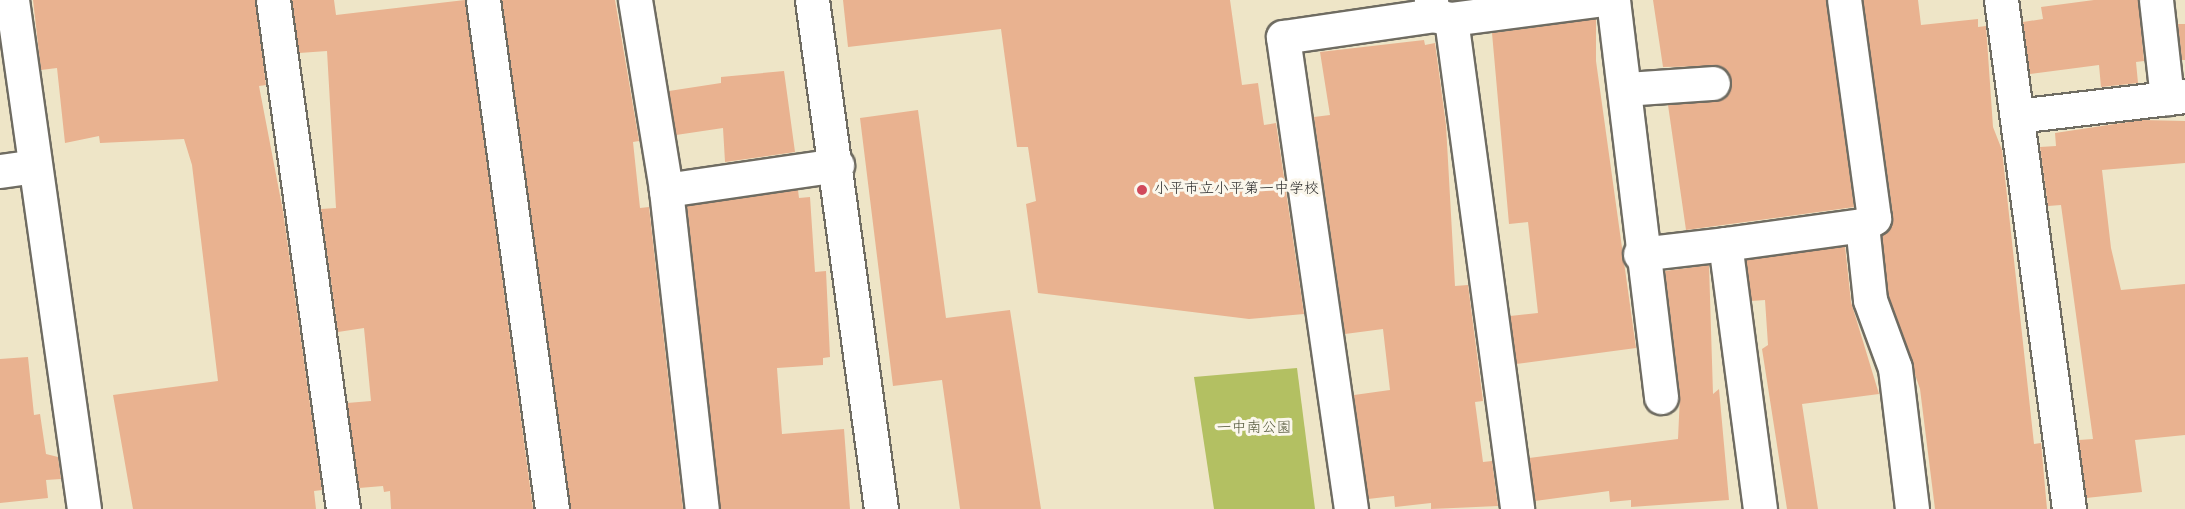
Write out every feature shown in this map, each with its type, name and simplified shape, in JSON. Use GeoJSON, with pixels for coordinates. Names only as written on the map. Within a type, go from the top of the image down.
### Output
{"type":"FeatureCollection","features":[{"type":"Feature","properties":{"kind":"street"},"geometry":{"type":"LineString","coordinates":[[12,0],[84,509]]}},
{"type":"Feature","properties":{"kind":"street"},"geometry":{"type":"LineString","coordinates":[[273,0],[343,509]]}},
{"type":"Feature","properties":{"kind":"street"},"geometry":{"type":"LineString","coordinates":[[483,0],[552,509]]}},
{"type":"Feature","properties":{"kind":"street"},"geometry":{"type":"LineString","coordinates":[[635,0],[666,190],[702,509]]}},
{"type":"Feature","properties":{"kind":"street"},"geometry":{"type":"LineString","coordinates":[[812,0],[837,165],[881,509]]}},
{"type":"Feature","properties":{"kind":"street"},"geometry":{"type":"LineString","coordinates":[[1351,509],[1283,38],[1438,11],[1596,0]]}},
{"type":"Feature","properties":{"kind":"street"},"geometry":{"type":"LineString","coordinates":[[1613,0],[1625,89],[1640,254],[1661,398]]}},
{"type":"Feature","properties":{"kind":"street"},"geometry":{"type":"LineString","coordinates":[[1640,254],[1862,225],[1874,218],[1844,0]]}},
{"type":"Feature","properties":{"kind":"street"},"geometry":{"type":"LineString","coordinates":[[2001,0],[2069,509]]}},
{"type":"Feature","properties":{"kind":"street"},"geometry":{"type":"LineString","coordinates":[[2017,116],[2176,97],[2156,0]]}},
{"type":"Feature","properties":{"kind":"street"},"geometry":{"type":"LineString","coordinates":[[1438,11],[1517,509]]}},
{"type":"Feature","properties":{"kind":"street"},"geometry":{"type":"LineString","coordinates":[[1625,89],[1713,83]]}},
{"type":"Feature","properties":{"kind":"street"},"geometry":{"type":"LineString","coordinates":[[666,190],[837,165]]}},
{"type":"Feature","properties":{"kind":"street"},"geometry":{"type":"LineString","coordinates":[[0,171],[34,166]]}},
{"type":"Feature","properties":{"kind":"street"},"geometry":{"type":"LineString","coordinates":[[1862,225],[1870,300],[1895,368],[1912,509]]}},
{"type":"Feature","properties":{"kind":"street"},"geometry":{"type":"LineString","coordinates":[[1725,244],[1760,509]]}},
{"type":"Feature","properties":{"kind":"green space","name":"一中南公園"},"geometry":{"type":"Polygon","coordinates":[[[1297,368],[1315,509],[1214,509],[1194,377],[1297,368]]]}},
{"type":"Feature","properties":{"kind":"building"},"geometry":{"type":"Polygon","coordinates":[[[33,0],[255,0],[266,85],[259,86],[283,211],[322,490],[314,491],[316,509],[133,509],[113,395],[218,381],[192,165],[184,139],[100,143],[99,136],[65,143],[57,68],[41,70],[33,0]]]}},
{"type":"Feature","properties":{"kind":"building"},"geometry":{"type":"Polygon","coordinates":[[[292,0],[334,0],[336,15],[465,0],[533,509],[391,509],[390,491],[384,492],[383,486],[359,488],[347,403],[371,401],[364,328],[338,332],[321,209],[336,208],[327,51],[299,53],[292,0]]]}},
{"type":"Feature","properties":{"kind":"building"},"geometry":{"type":"Polygon","coordinates":[[[502,0],[615,0],[639,141],[633,142],[640,208],[649,207],[683,509],[570,509],[502,0]]]}},
{"type":"Feature","properties":{"kind":"building","name":"小平市立小平第一中学校"},"geometry":{"type":"Polygon","coordinates":[[[843,0],[1230,0],[1242,85],[1258,83],[1264,125],[1276,123],[1304,314],[1249,319],[1038,293],[1026,204],[1036,201],[1028,147],[1017,147],[1001,29],[848,47],[843,0]]]}},
{"type":"Feature","properties":{"kind":"building"},"geometry":{"type":"Polygon","coordinates":[[[1653,0],[1826,0],[1854,207],[1686,230],[1668,105],[1723,99],[1732,81],[1721,66],[1663,67],[1653,0]]]}},
{"type":"Feature","properties":{"kind":"building"},"geometry":{"type":"Polygon","coordinates":[[[1863,0],[1918,0],[1921,25],[1978,19],[1978,27],[1986,26],[1993,127],[2002,150],[2034,444],[2041,443],[2047,509],[1935,509],[1920,389],[1888,296],[1882,235],[1893,215],[1863,0]]]}},
{"type":"Feature","properties":{"kind":"building"},"geometry":{"type":"Polygon","coordinates":[[[2094,0],[2138,0],[2144,61],[2136,62],[2138,83],[2101,87],[2099,65],[2030,74],[2023,22],[2043,19],[2041,7],[2094,0]]]}},
{"type":"Feature","properties":{"kind":"building"},"geometry":{"type":"Polygon","coordinates":[[[1596,19],[1596,61],[1636,348],[1516,364],[1510,316],[1538,313],[1528,222],[1509,224],[1492,33],[1596,19]]]}},
{"type":"Feature","properties":{"kind":"building"},"geometry":{"type":"Polygon","coordinates":[[[2178,24],[2185,24],[2185,60],[2182,60],[2178,24]]]}},
{"type":"Feature","properties":{"kind":"building"},"geometry":{"type":"Polygon","coordinates":[[[1424,40],[1425,45],[1435,43],[1446,125],[1455,286],[1468,285],[1483,401],[1475,402],[1483,462],[1492,461],[1498,506],[1431,509],[1431,503],[1395,507],[1394,496],[1368,499],[1354,395],[1390,390],[1383,329],[1345,334],[1314,117],[1330,115],[1320,52],[1424,40]]]}},
{"type":"Feature","properties":{"kind":"building"},"geometry":{"type":"Polygon","coordinates":[[[784,71],[795,152],[725,162],[723,128],[676,135],[669,91],[721,83],[721,77],[784,71]]]}},
{"type":"Feature","properties":{"kind":"building"},"geometry":{"type":"Polygon","coordinates":[[[918,110],[946,318],[1010,310],[1041,509],[960,509],[942,380],[893,386],[860,118],[918,110]]]}},
{"type":"Feature","properties":{"kind":"building"},"geometry":{"type":"Polygon","coordinates":[[[2142,120],[2185,121],[2185,163],[2102,170],[2111,248],[2121,290],[2185,284],[2185,435],[2135,440],[2142,492],[2086,498],[2079,440],[2093,439],[2061,205],[2048,206],[2040,147],[2056,146],[2055,133],[2142,120]]]}},
{"type":"Feature","properties":{"kind":"building"},"geometry":{"type":"Polygon","coordinates":[[[798,190],[799,198],[810,197],[815,272],[826,271],[830,357],[823,358],[823,365],[777,368],[782,434],[844,429],[850,509],[720,509],[687,206],[798,190]]]}},
{"type":"Feature","properties":{"kind":"building"},"geometry":{"type":"Polygon","coordinates":[[[1845,246],[1851,302],[1879,394],[1802,404],[1818,509],[1787,509],[1762,349],[1768,345],[1765,300],[1751,301],[1746,260],[1845,246]]]}},
{"type":"Feature","properties":{"kind":"building"},"geometry":{"type":"Polygon","coordinates":[[[1709,265],[1713,394],[1719,389],[1729,500],[1631,507],[1631,500],[1610,502],[1609,491],[1535,501],[1529,458],[1678,439],[1680,395],[1665,271],[1709,265]]]}},
{"type":"Feature","properties":{"kind":"building"},"geometry":{"type":"Polygon","coordinates":[[[28,357],[34,415],[40,414],[46,454],[58,457],[61,479],[46,480],[48,498],[0,503],[0,359],[28,357]]]}},
{"type":"Feature","properties":{"kind":"place","name":"小平市立小平第一中学校"},"geometry":{"type":"Point","coordinates":[1142,190]}}]}
